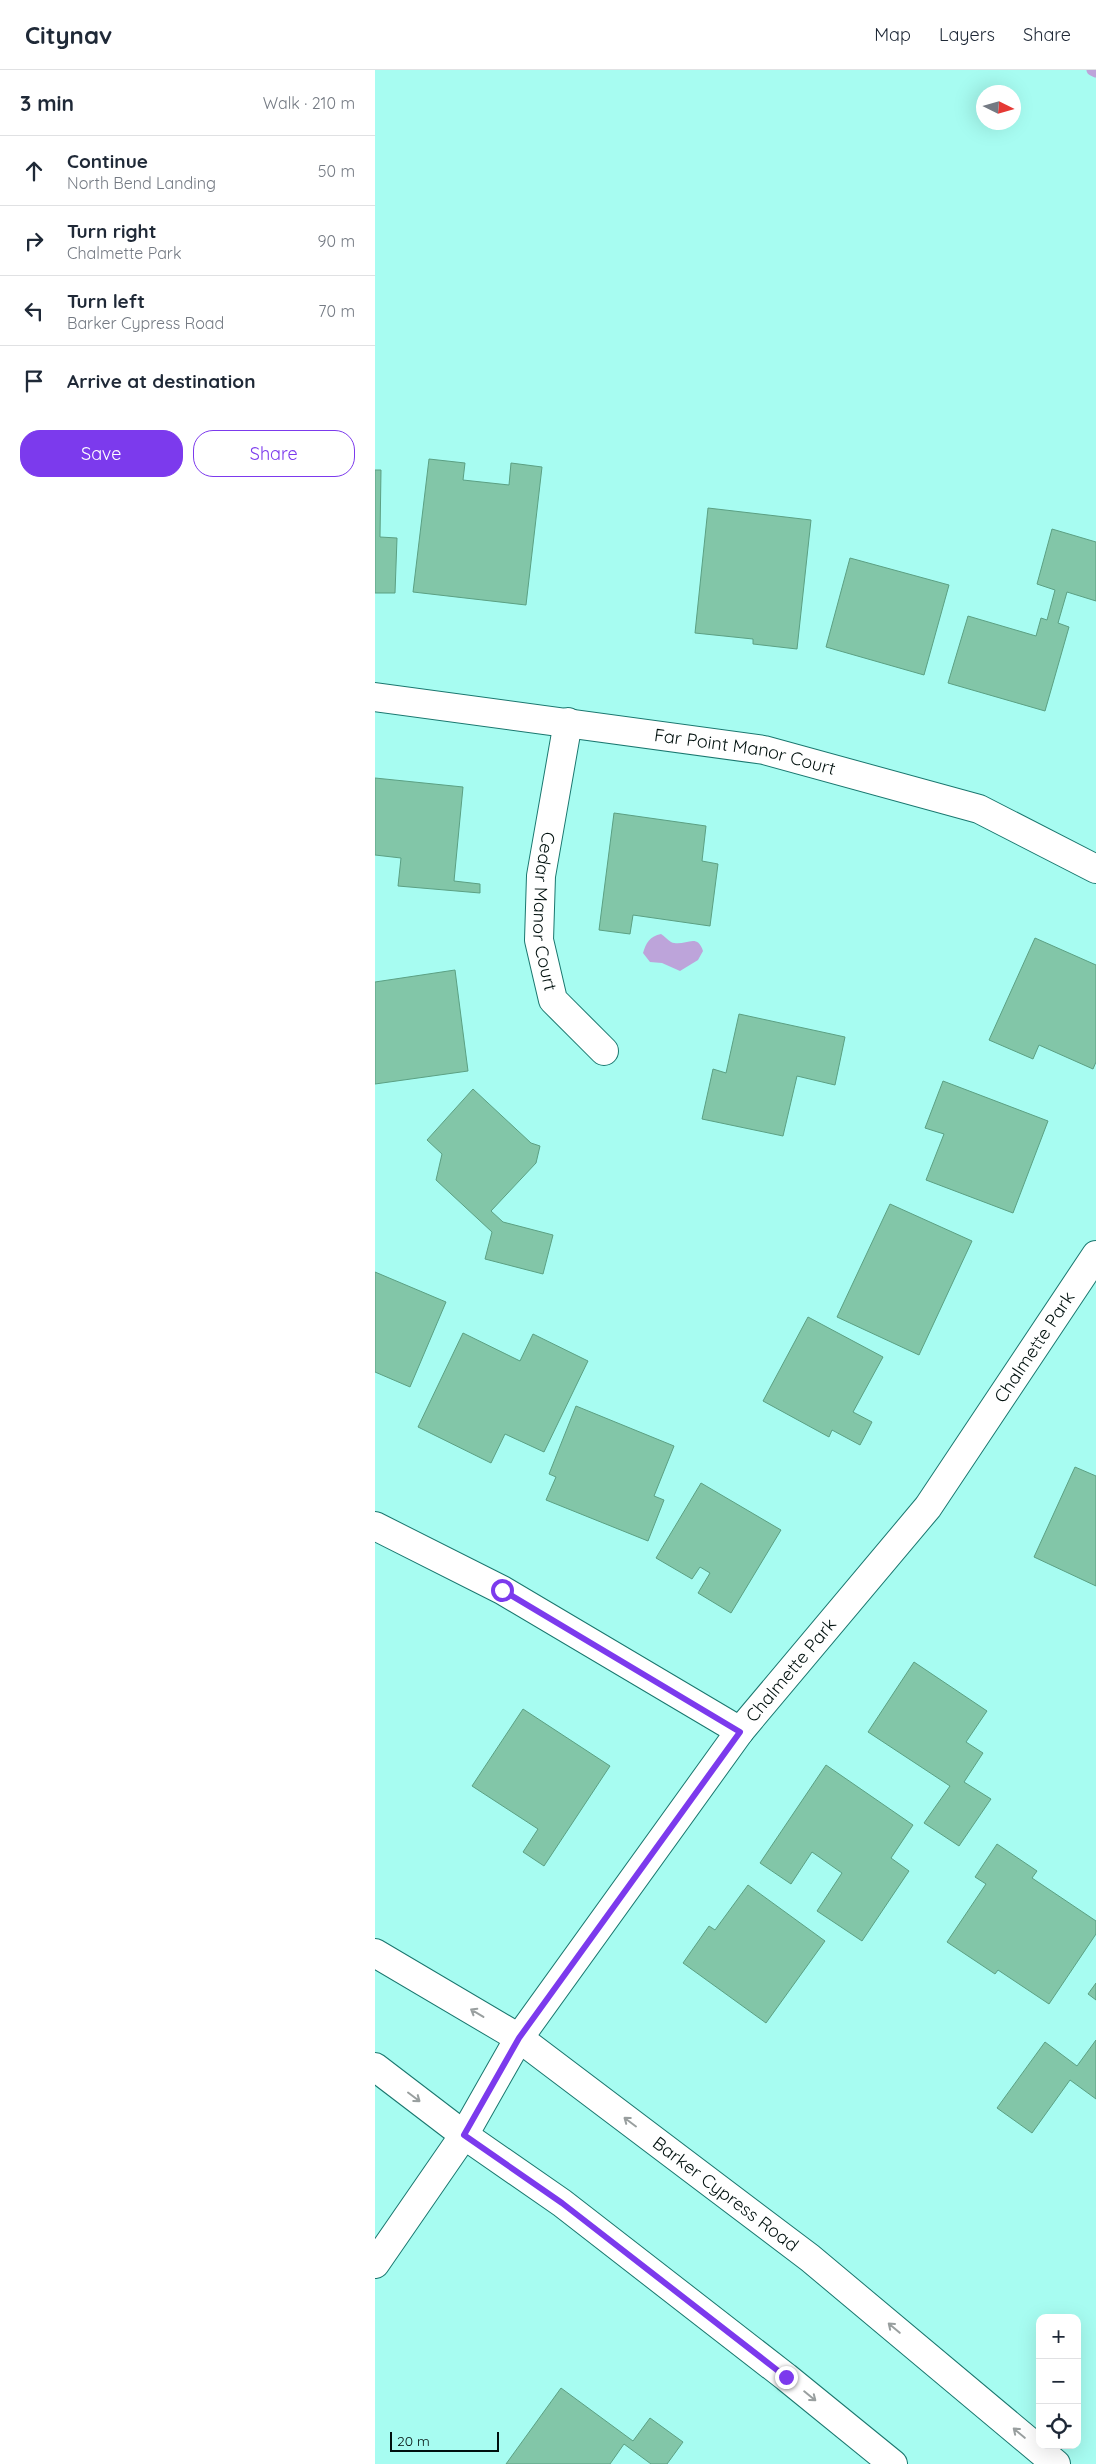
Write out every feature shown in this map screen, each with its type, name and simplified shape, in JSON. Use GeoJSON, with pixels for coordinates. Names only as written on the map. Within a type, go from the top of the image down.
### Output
{"type":"FeatureCollection","features":[{"type":"Feature","properties":{"kind":"street","name":"Far Point Manor Court"},"geometry":{"type":"LineString","coordinates":[[375,696],[764,750],[979,809],[1096,869]]}},
{"type":"Feature","properties":{"kind":"street","name":"Cedar Manor Court"},"geometry":{"type":"LineString","coordinates":[[568,722],[541,876],[539,940],[553,1000],[604,1052]]}},
{"type":"Feature","properties":{"kind":"street","name":"Chalmette Park"},"geometry":{"type":"LineString","coordinates":[[375,2264],[464,2135],[519,2038],[740,1732],[929,1508],[1096,1254]]}},
{"type":"Feature","properties":{"kind":"street"},"geometry":{"type":"LineString","coordinates":[[375,1526],[502,1590],[740,1732]]}},
{"type":"Feature","properties":{"kind":"street","name":"Barker Cypress Road"},"geometry":{"type":"LineString","coordinates":[[375,1953],[519,2038],[810,2258],[1056,2464]]}},
{"type":"Feature","properties":{"kind":"street"},"geometry":{"type":"LineString","coordinates":[[375,2067],[464,2135],[562,2203],[786,2377],[893,2464]]}},
{"type":"Feature","properties":{"kind":"shaded area"},"geometry":{"type":"Polygon","coordinates":[[[661,934],[671,942],[697,942],[703,951],[698,960],[680,971],[662,963],[650,962],[643,953],[644,949],[651,938],[661,934]]]}},
{"type":"Feature","properties":{"kind":"building"},"geometry":{"type":"Polygon","coordinates":[[[429,459],[465,463],[463,480],[509,485],[511,463],[542,467],[526,605],[413,592],[429,459]]]}},
{"type":"Feature","properties":{"kind":"building"},"geometry":{"type":"Polygon","coordinates":[[[375,470],[381,470],[380,537],[397,538],[395,593],[375,593],[375,470]]]}},
{"type":"Feature","properties":{"kind":"building"},"geometry":{"type":"Polygon","coordinates":[[[708,508],[811,520],[797,649],[753,644],[753,639],[695,633],[708,508]]]}},
{"type":"Feature","properties":{"kind":"building"},"geometry":{"type":"Polygon","coordinates":[[[1052,529],[1096,542],[1096,601],[1067,592],[1058,623],[1069,627],[1045,711],[948,683],[968,616],[1036,636],[1041,618],[1047,620],[1055,590],[1037,584],[1052,529]]]}},
{"type":"Feature","properties":{"kind":"building"},"geometry":{"type":"Polygon","coordinates":[[[850,558],[949,585],[924,675],[826,647],[850,558]]]}},
{"type":"Feature","properties":{"kind":"building"},"geometry":{"type":"Polygon","coordinates":[[[375,778],[463,787],[454,881],[480,884],[480,893],[398,886],[401,858],[375,855],[375,778]]]}},
{"type":"Feature","properties":{"kind":"building"},"geometry":{"type":"Polygon","coordinates":[[[614,813],[706,826],[702,861],[718,864],[710,926],[633,915],[630,934],[599,930],[614,813]]]}},
{"type":"Feature","properties":{"kind":"building"},"geometry":{"type":"Polygon","coordinates":[[[1035,938],[1096,965],[1096,1062],[1093,1069],[1039,1045],[1033,1059],[989,1040],[1035,938]]]}},
{"type":"Feature","properties":{"kind":"building"},"geometry":{"type":"Polygon","coordinates":[[[455,970],[468,1071],[375,1084],[375,982],[455,970]]]}},
{"type":"Feature","properties":{"kind":"building"},"geometry":{"type":"Polygon","coordinates":[[[739,1014],[845,1037],[835,1085],[797,1076],[783,1136],[702,1119],[713,1069],[726,1073],[739,1014]]]}},
{"type":"Feature","properties":{"kind":"building"},"geometry":{"type":"Polygon","coordinates":[[[943,1081],[1048,1121],[1013,1213],[926,1180],[944,1134],[925,1128],[943,1081]]]}},
{"type":"Feature","properties":{"kind":"building"},"geometry":{"type":"Polygon","coordinates":[[[473,1089],[531,1143],[540,1146],[536,1163],[491,1211],[503,1222],[553,1235],[543,1274],[485,1259],[492,1232],[436,1180],[442,1154],[427,1140],[473,1089]]]}},
{"type":"Feature","properties":{"kind":"building"},"geometry":{"type":"Polygon","coordinates":[[[890,1204],[972,1241],[919,1355],[837,1317],[890,1204]]]}},
{"type":"Feature","properties":{"kind":"building"},"geometry":{"type":"Polygon","coordinates":[[[375,1272],[446,1302],[410,1387],[375,1372],[375,1272]]]}},
{"type":"Feature","properties":{"kind":"building"},"geometry":{"type":"Polygon","coordinates":[[[808,1317],[883,1357],[853,1412],[872,1422],[860,1445],[832,1430],[829,1437],[763,1401],[808,1317]]]}},
{"type":"Feature","properties":{"kind":"building"},"geometry":{"type":"Polygon","coordinates":[[[463,1333],[520,1361],[533,1334],[588,1361],[544,1452],[505,1434],[491,1463],[418,1427],[463,1333]]]}},
{"type":"Feature","properties":{"kind":"building"},"geometry":{"type":"Polygon","coordinates":[[[576,1406],[674,1446],[654,1496],[664,1500],[648,1541],[546,1500],[556,1477],[549,1474],[576,1406]]]}},
{"type":"Feature","properties":{"kind":"building"},"geometry":{"type":"Polygon","coordinates":[[[1075,1467],[1096,1476],[1096,1586],[1034,1557],[1075,1467]]]}},
{"type":"Feature","properties":{"kind":"building"},"geometry":{"type":"Polygon","coordinates":[[[701,1483],[781,1530],[731,1613],[698,1593],[710,1573],[700,1567],[692,1579],[656,1558],[701,1483]]]}},
{"type":"Feature","properties":{"kind":"building"},"geometry":{"type":"Polygon","coordinates":[[[914,1662],[987,1711],[966,1742],[983,1753],[964,1782],[991,1799],[959,1846],[924,1823],[950,1786],[868,1732],[914,1662]]]}},
{"type":"Feature","properties":{"kind":"building"},"geometry":{"type":"Polygon","coordinates":[[[523,1709],[610,1766],[544,1866],[523,1852],[538,1829],[472,1786],[523,1709]]]}},
{"type":"Feature","properties":{"kind":"building"},"geometry":{"type":"Polygon","coordinates":[[[826,1765],[913,1825],[891,1858],[909,1871],[862,1941],[817,1911],[842,1873],[812,1852],[791,1884],[760,1863],[826,1765]]]}},
{"type":"Feature","properties":{"kind":"building"},"geometry":{"type":"Polygon","coordinates":[[[997,1844],[1037,1871],[1032,1878],[1096,1921],[1096,1934],[1049,2004],[998,1970],[995,1974],[947,1942],[986,1884],[975,1877],[997,1844]]]}},
{"type":"Feature","properties":{"kind":"building"},"geometry":{"type":"Polygon","coordinates":[[[748,1885],[825,1941],[766,2023],[683,1963],[709,1926],[715,1930],[748,1885]]]}},
{"type":"Feature","properties":{"kind":"building"},"geometry":{"type":"Polygon","coordinates":[[[1096,1983],[1096,2000],[1088,1994],[1096,1983]]]}},
{"type":"Feature","properties":{"kind":"building"},"geometry":{"type":"Polygon","coordinates":[[[1096,2040],[1096,2099],[1070,2080],[1032,2133],[997,2108],[1045,2042],[1077,2066],[1096,2040]]]}},
{"type":"Feature","properties":{"kind":"building"},"geometry":{"type":"Polygon","coordinates":[[[561,2388],[633,2441],[650,2418],[683,2442],[667,2464],[651,2464],[624,2444],[610,2464],[506,2464],[561,2388]]]}},
{"type":"Feature","properties":{"kind":"waterway"},"geometry":{"type":"LineString","coordinates":[[1092,70],[1096,72]]}},
{"type":"Feature","properties":{"kind":"route"},"geometry":{"type":"LineString","coordinates":[[502,1590],[740,1732],[519,2038],[464,2135],[562,2203],[786,2377]]}}]}
